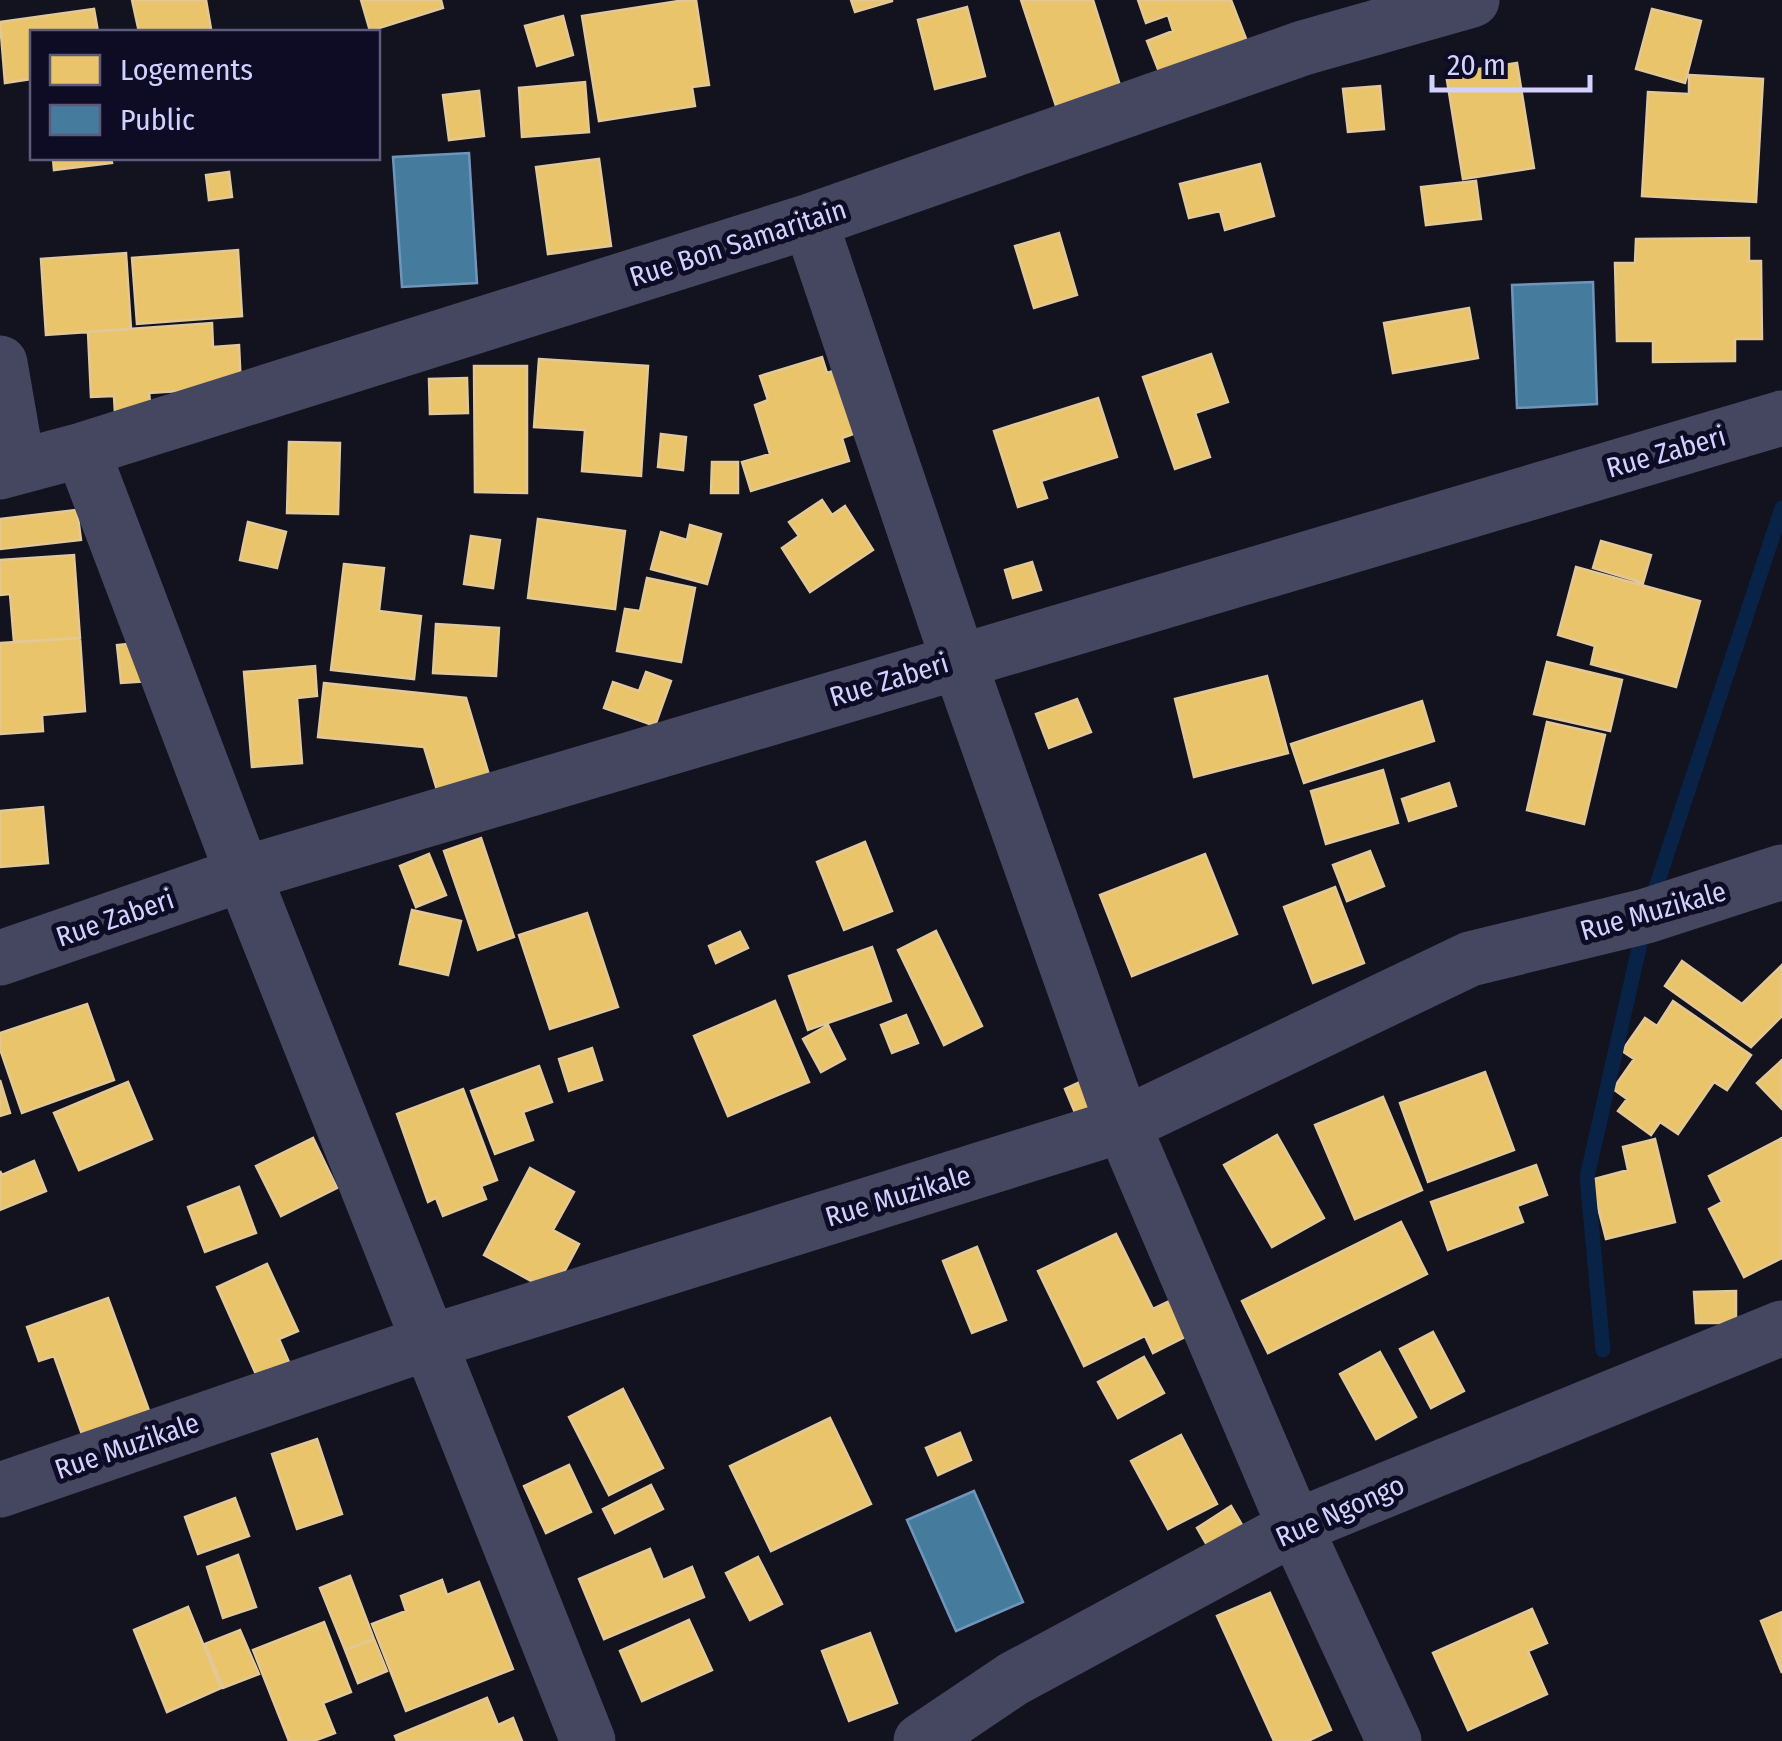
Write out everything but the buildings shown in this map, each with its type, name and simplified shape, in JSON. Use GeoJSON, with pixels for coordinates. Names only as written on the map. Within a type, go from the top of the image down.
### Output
{"type":"FeatureCollection","features":[{"type":"Feature","properties":{"kind":"street","name":"Rue Bon Samaritain"},"geometry":{"type":"LineString","coordinates":[[9,470],[810,221],[1303,48],[1472,0]]}},
{"type":"Feature","properties":{"kind":"street"},"geometry":{"type":"LineString","coordinates":[[810,221],[958,660],[1124,1125],[1295,1528],[1394,1741]]}},
{"type":"Feature","properties":{"kind":"street"},"geometry":{"type":"LineString","coordinates":[[0,362],[9,470]]}},
{"type":"Feature","properties":{"kind":"street","name":"Rue Zaberi"},"geometry":{"type":"LineString","coordinates":[[0,958],[243,874],[1782,418]]}},
{"type":"Feature","properties":{"kind":"street"},"geometry":{"type":"LineString","coordinates":[[82,450],[427,1344],[588,1741]]}},
{"type":"Feature","properties":{"kind":"street","name":"Rue Muzikale"},"geometry":{"type":"LineString","coordinates":[[0,1490],[427,1344],[1124,1125],[1470,959],[1646,916],[1782,872]]}},
{"type":"Feature","properties":{"kind":"street","name":"Rue Ngongo"},"geometry":{"type":"LineString","coordinates":[[921,1741],[1013,1678],[1295,1528],[1782,1328]]}},
{"type":"Feature","properties":{"kind":"waterway"},"geometry":{"type":"LineString","coordinates":[[1652,899],[1782,508]]}},
{"type":"Feature","properties":{"kind":"waterway"},"geometry":{"type":"LineString","coordinates":[[1603,1350],[1587,1177],[1644,926]]}}]}
